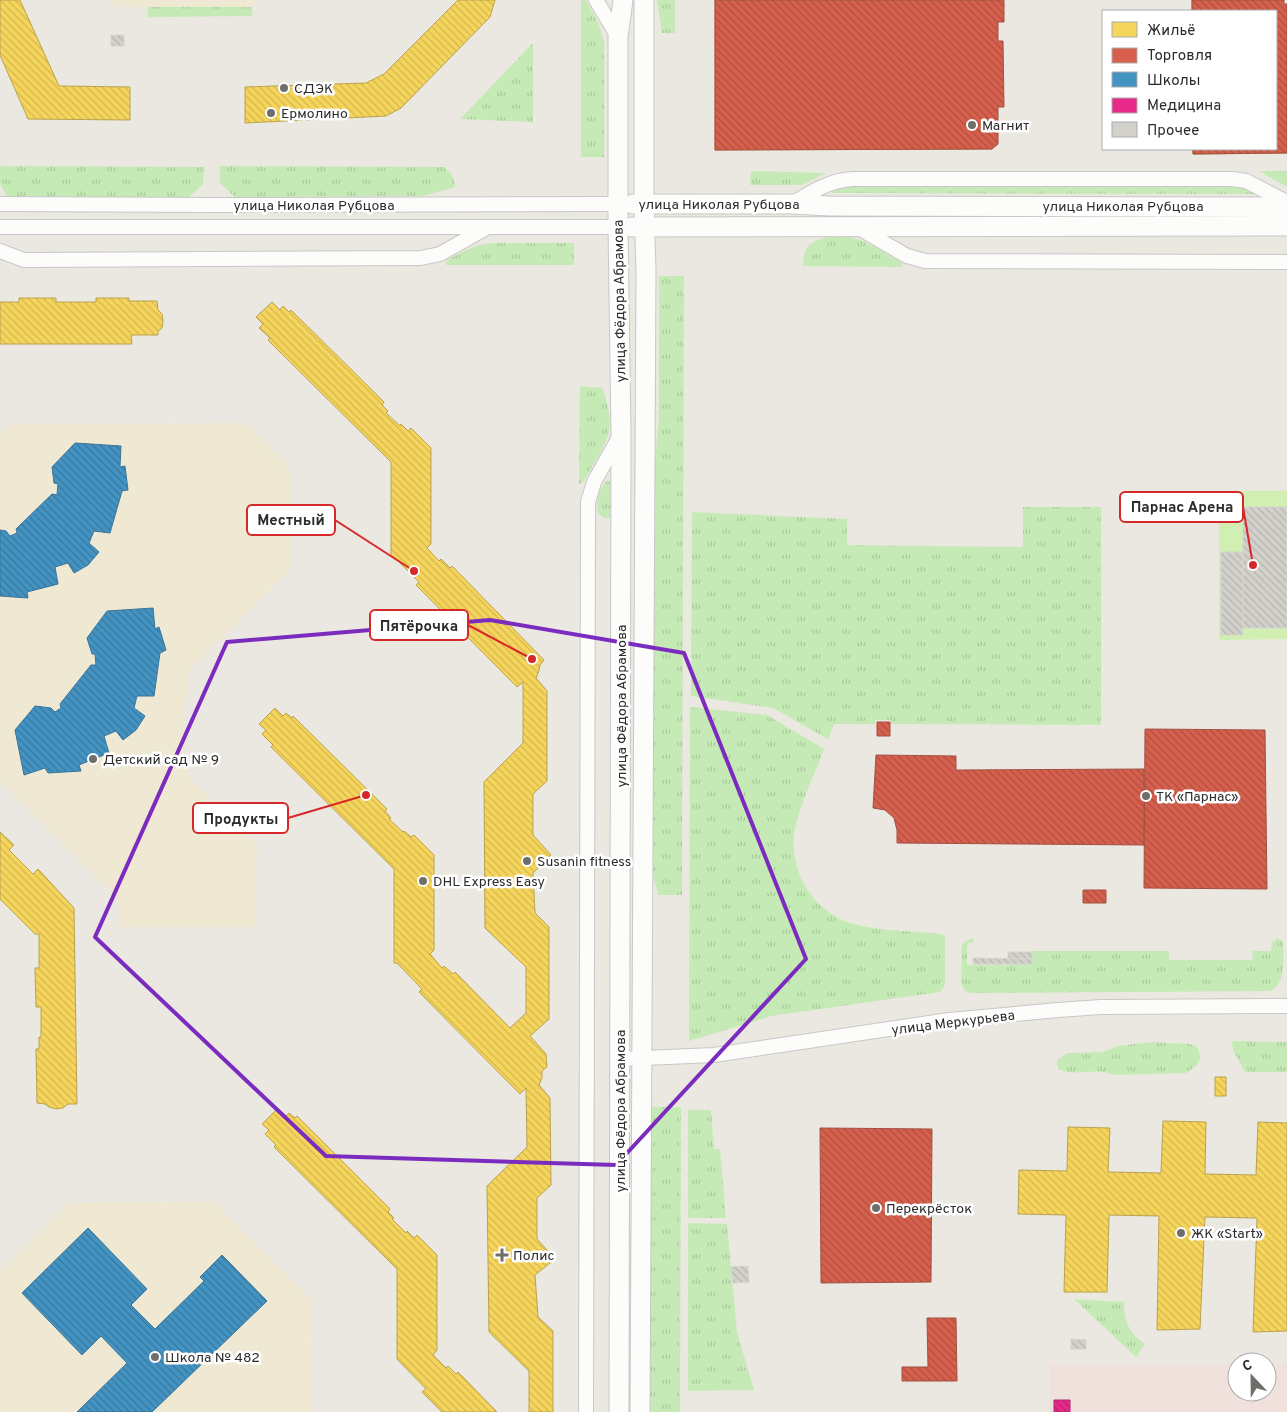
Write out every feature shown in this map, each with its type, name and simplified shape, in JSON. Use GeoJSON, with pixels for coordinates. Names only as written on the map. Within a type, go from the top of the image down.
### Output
{"type":"FeatureCollection","features":[{"type":"Feature","properties":{"kind":"street"},"geometry":{"type":"LineString","coordinates":[[596,0],[618,37]]}},
{"type":"Feature","properties":{"kind":"street","name":"улица Фёдора Абрамова"},"geometry":{"type":"LineString","coordinates":[[619,1412],[621,434],[618,37],[623,0]]}},
{"type":"Feature","properties":{"kind":"street","name":"улица Фёдора Абрамова"},"geometry":{"type":"LineString","coordinates":[[640,1412],[646,270],[644,204],[644,0]]}},
{"type":"Feature","properties":{"kind":"street"},"geometry":{"type":"LineString","coordinates":[[792,204],[813,191],[833,183],[853,179],[1232,179],[1246,180],[1287,202]]}},
{"type":"Feature","properties":{"kind":"street","name":"улица Николая Рубцова"},"geometry":{"type":"LineString","coordinates":[[0,204],[792,204],[830,206],[1287,207]]}},
{"type":"Feature","properties":{"kind":"street"},"geometry":{"type":"LineString","coordinates":[[0,251],[24,260],[421,258],[440,254],[488,226]]}},
{"type":"Feature","properties":{"kind":"street"},"geometry":{"type":"LineString","coordinates":[[857,226],[907,256],[925,261],[1287,262]]}},
{"type":"Feature","properties":{"kind":"street","name":"улица Николая Рубцова"},"geometry":{"type":"LineString","coordinates":[[0,227],[1287,226]]}},
{"type":"Feature","properties":{"kind":"street"},"geometry":{"type":"LineString","coordinates":[[586,1412],[588,502],[594,482],[621,434]]}},
{"type":"Feature","properties":{"kind":"street","name":"улица Меркурьева"},"geometry":{"type":"LineString","coordinates":[[620,1059],[714,1055],[950,1020],[1058,1010],[1101,1007],[1287,1006]]}},
{"type":"Feature","properties":{"kind":"highlighted area"},"geometry":{"type":"Polygon","coordinates":[[[490,620],[684,653],[806,959],[616,1165],[326,1156],[95,937],[227,642],[490,620]]]}},
{"type":"Feature","properties":{"kind":"shaded area"},"geometry":{"type":"Polygon","coordinates":[[[111,0],[259,0],[252,7],[114,7],[111,0]]]}},
{"type":"Feature","properties":{"kind":"shaded area"},"geometry":{"type":"Polygon","coordinates":[[[246,423],[290,468],[291,568],[190,668],[184,714],[184,741],[189,778],[257,846],[256,927],[120,927],[120,902],[0,782],[0,434],[11,424],[246,423]]]}},
{"type":"Feature","properties":{"kind":"shaded area","name":"Школа № 482"},"geometry":{"type":"Polygon","coordinates":[[[215,1202],[311,1301],[310,1412],[0,1412],[0,1271],[68,1203],[215,1202]]]}},
{"type":"Feature","properties":{"kind":"shaded area"},"geometry":{"type":"Polygon","coordinates":[[[1050,1364],[1227,1365],[1227,1402],[1277,1402],[1277,1365],[1287,1365],[1287,1412],[1049,1412],[1050,1364]]]}},
{"type":"Feature","properties":{"kind":"green space"},"geometry":{"type":"Polygon","coordinates":[[[581,0],[586,0],[598,22],[604,41],[604,157],[581,157],[581,0]]]}},
{"type":"Feature","properties":{"kind":"green space"},"geometry":{"type":"Polygon","coordinates":[[[657,0],[675,0],[675,33],[662,33],[657,0]]]}},
{"type":"Feature","properties":{"kind":"green space"},"geometry":{"type":"Polygon","coordinates":[[[148,7],[252,7],[252,16],[148,17],[148,7]]]}},
{"type":"Feature","properties":{"kind":"green space"},"geometry":{"type":"Polygon","coordinates":[[[533,43],[533,122],[460,119],[533,43]]]}},
{"type":"Feature","properties":{"kind":"green space"},"geometry":{"type":"Polygon","coordinates":[[[0,166],[204,167],[203,184],[189,197],[7,197],[0,184],[0,166]]]}},
{"type":"Feature","properties":{"kind":"green space"},"geometry":{"type":"Polygon","coordinates":[[[220,166],[444,167],[452,176],[455,187],[422,196],[235,197],[220,183],[220,166]]]}},
{"type":"Feature","properties":{"kind":"green space"},"geometry":{"type":"Polygon","coordinates":[[[751,171],[826,173],[802,185],[750,185],[751,171]]]}},
{"type":"Feature","properties":{"kind":"green space"},"geometry":{"type":"Polygon","coordinates":[[[1259,171],[1287,171],[1287,187],[1259,171]]]}},
{"type":"Feature","properties":{"kind":"green space"},"geometry":{"type":"Polygon","coordinates":[[[857,185],[1236,186],[1244,187],[1255,193],[833,193],[833,191],[844,187],[857,185]]]}},
{"type":"Feature","properties":{"kind":"green space"},"geometry":{"type":"Polygon","coordinates":[[[838,235],[847,236],[872,245],[902,263],[902,267],[803,266],[804,257],[809,246],[818,240],[838,235]]]}},
{"type":"Feature","properties":{"kind":"green space"},"geometry":{"type":"Polygon","coordinates":[[[491,243],[574,243],[574,265],[446,265],[446,261],[462,252],[479,245],[491,243]]]}},
{"type":"Feature","properties":{"kind":"green space"},"geometry":{"type":"Polygon","coordinates":[[[659,276],[684,276],[682,895],[658,895],[650,860],[651,500],[659,420],[659,276]]]}},
{"type":"Feature","properties":{"kind":"green space"},"geometry":{"type":"Polygon","coordinates":[[[580,386],[603,388],[610,423],[607,439],[582,484],[579,484],[580,386]]]}},
{"type":"Feature","properties":{"kind":"green space"},"geometry":{"type":"Polygon","coordinates":[[[608,480],[610,482],[610,518],[604,518],[598,513],[597,500],[602,487],[608,480]]]}},
{"type":"Feature","properties":{"kind":"green space"},"geometry":{"type":"Polygon","coordinates":[[[1219,491],[1287,491],[1287,639],[1219,640],[1219,491]]]}},
{"type":"Feature","properties":{"kind":"green space"},"geometry":{"type":"Polygon","coordinates":[[[1023,507],[1101,507],[1101,725],[891,724],[891,720],[875,720],[875,724],[834,724],[828,739],[773,708],[691,696],[692,512],[847,519],[847,545],[1023,547],[1023,507]]]}},
{"type":"Feature","properties":{"kind":"green space"},"geometry":{"type":"Polygon","coordinates":[[[690,707],[767,715],[824,749],[794,831],[794,853],[802,880],[809,892],[819,903],[830,913],[842,920],[864,926],[945,936],[945,984],[940,992],[771,1016],[689,1041],[690,707]]]}},
{"type":"Feature","properties":{"kind":"green space"},"geometry":{"type":"Polygon","coordinates":[[[973,938],[973,943],[968,943],[967,946],[967,965],[1032,964],[1032,951],[1169,951],[1169,960],[1252,960],[1253,951],[1271,951],[1272,942],[1278,938],[1283,942],[1283,970],[1279,982],[1270,991],[970,993],[965,991],[961,983],[962,946],[965,941],[973,938]]]}},
{"type":"Feature","properties":{"kind":"green space"},"geometry":{"type":"Polygon","coordinates":[[[1232,1041],[1287,1042],[1287,1072],[1245,1072],[1233,1050],[1232,1041]]]}},
{"type":"Feature","properties":{"kind":"green space"},"geometry":{"type":"Polygon","coordinates":[[[1153,1042],[1190,1044],[1197,1047],[1201,1057],[1196,1066],[1186,1073],[1113,1075],[1100,1072],[1072,1072],[1058,1069],[1057,1060],[1067,1053],[1103,1052],[1118,1046],[1153,1042]]]}},
{"type":"Feature","properties":{"kind":"green space"},"geometry":{"type":"Polygon","coordinates":[[[649,1107],[681,1107],[680,1412],[648,1412],[649,1107]]]}},
{"type":"Feature","properties":{"kind":"green space"},"geometry":{"type":"Polygon","coordinates":[[[688,1110],[711,1110],[714,1149],[720,1149],[726,1218],[688,1218],[688,1110]]]}},
{"type":"Feature","properties":{"kind":"green space"},"geometry":{"type":"Polygon","coordinates":[[[688,1223],[727,1224],[737,1332],[754,1390],[688,1391],[688,1223]]]}},
{"type":"Feature","properties":{"kind":"green space"},"geometry":{"type":"Polygon","coordinates":[[[1074,1299],[1124,1302],[1128,1326],[1139,1340],[1145,1344],[1136,1357],[1074,1299]]]}},
{"type":"Feature","properties":{"kind":"building: Жильё"},"geometry":{"type":"Polygon","coordinates":[[[0,0],[20,0],[59,86],[130,87],[130,120],[28,119],[0,55],[0,0]]]}},
{"type":"Feature","properties":{"kind":"building: Жильё"},"geometry":{"type":"Polygon","coordinates":[[[458,0],[495,0],[490,17],[401,108],[386,116],[245,123],[245,87],[366,83],[384,74],[458,0]]]}},
{"type":"Feature","properties":{"kind":"building: Жильё"},"geometry":{"type":"Polygon","coordinates":[[[715,0],[761,0],[761,124],[813,124],[813,96],[896,95],[896,124],[952,123],[952,0],[992,0],[992,149],[715,150],[715,0]]]}},
{"type":"Feature","properties":{"kind":"building: Жильё"},"geometry":{"type":"Polygon","coordinates":[[[1192,0],[1238,0],[1238,10],[1192,10],[1192,0]]]}},
{"type":"Feature","properties":{"kind":"building: Жильё"},"geometry":{"type":"Polygon","coordinates":[[[1287,127],[1287,153],[1193,154],[1193,150],[1277,150],[1277,128],[1287,127]]]}},
{"type":"Feature","properties":{"kind":"building: Жильё"},"geometry":{"type":"Polygon","coordinates":[[[19,298],[56,298],[56,302],[96,302],[96,298],[129,298],[129,301],[157,301],[158,310],[162,314],[162,328],[158,331],[158,335],[131,335],[132,344],[0,344],[0,302],[19,302],[19,298]]]}},
{"type":"Feature","properties":{"kind":"building: Жильё"},"geometry":{"type":"Polygon","coordinates":[[[272,302],[280,310],[283,306],[289,312],[291,310],[384,402],[382,405],[388,411],[386,413],[408,431],[411,428],[431,448],[431,544],[427,548],[439,561],[441,559],[450,568],[452,566],[544,660],[540,665],[536,678],[547,691],[547,781],[533,794],[533,835],[551,855],[533,873],[535,913],[549,927],[549,1019],[530,1036],[546,1054],[547,1067],[542,1071],[539,1085],[550,1098],[551,1185],[537,1198],[537,1239],[555,1259],[535,1275],[538,1317],[553,1331],[553,1412],[529,1412],[529,1371],[489,1332],[487,1186],[527,1147],[526,1088],[520,1094],[419,992],[422,989],[397,963],[394,963],[394,869],[271,747],[273,745],[262,734],[266,730],[259,724],[275,708],[283,716],[286,713],[292,718],[293,716],[387,809],[385,811],[391,818],[389,819],[403,832],[411,837],[414,835],[434,855],[434,950],[430,954],[442,968],[444,966],[453,974],[455,972],[510,1028],[526,1013],[526,967],[485,928],[484,782],[523,743],[523,682],[517,687],[416,585],[419,582],[391,556],[391,462],[268,340],[270,338],[259,328],[263,324],[256,317],[272,302]]]}},
{"type":"Feature","properties":{"kind":"building: Жильё"},"geometry":{"type":"Polygon","coordinates":[[[0,832],[14,845],[9,850],[33,874],[38,869],[74,908],[77,1104],[68,1104],[63,1108],[56,1109],[37,1103],[36,1049],[39,1049],[39,1037],[41,1037],[41,1007],[36,1007],[35,968],[39,968],[39,934],[35,934],[0,899],[0,832]]]}},
{"type":"Feature","properties":{"kind":"building: Жильё"},"geometry":{"type":"Polygon","coordinates":[[[1215,1077],[1226,1077],[1226,1096],[1215,1096],[1215,1077]]]}},
{"type":"Feature","properties":{"kind":"building: Жильё"},"geometry":{"type":"Polygon","coordinates":[[[278,1108],[286,1116],[289,1113],[295,1118],[297,1116],[390,1209],[388,1212],[394,1218],[392,1219],[406,1233],[407,1231],[414,1238],[417,1235],[437,1255],[437,1350],[433,1355],[446,1368],[448,1366],[456,1374],[458,1372],[497,1412],[442,1412],[422,1392],[426,1389],[397,1359],[397,1269],[274,1147],[276,1145],[265,1134],[269,1130],[262,1124],[278,1108]]]}},
{"type":"Feature","properties":{"kind":"building: Жильё","name":"ЖК «Start»"},"geometry":{"type":"Polygon","coordinates":[[[1163,1121],[1206,1122],[1205,1174],[1256,1175],[1258,1122],[1287,1123],[1287,1331],[1253,1332],[1257,1218],[1205,1217],[1200,1329],[1157,1330],[1159,1216],[1109,1215],[1107,1292],[1064,1292],[1066,1215],[1018,1214],[1019,1170],[1067,1171],[1068,1127],[1110,1128],[1108,1172],[1161,1173],[1163,1121]]]}},
{"type":"Feature","properties":{"kind":"building: Торговля"},"geometry":{"type":"Polygon","coordinates":[[[715,0],[1004,0],[1004,22],[998,22],[998,41],[1003,41],[1004,107],[998,107],[998,144],[992,149],[715,150],[715,0]]]}},
{"type":"Feature","properties":{"kind":"building: Торговля"},"geometry":{"type":"Polygon","coordinates":[[[1192,0],[1284,0],[1284,4],[1287,4],[1287,153],[1193,154],[1193,150],[1277,150],[1277,10],[1192,10],[1192,0]]]}},
{"type":"Feature","properties":{"kind":"building: Торговля"},"geometry":{"type":"Polygon","coordinates":[[[877,722],[890,722],[890,736],[877,736],[877,722]]]}},
{"type":"Feature","properties":{"kind":"building: Торговля"},"geometry":{"type":"Polygon","coordinates":[[[1145,729],[1265,730],[1267,889],[1144,888],[1145,729]]]}},
{"type":"Feature","properties":{"kind":"building: Торговля"},"geometry":{"type":"Polygon","coordinates":[[[876,755],[956,756],[956,770],[1144,769],[1144,845],[897,843],[897,830],[894,818],[885,810],[873,808],[876,755]]]}},
{"type":"Feature","properties":{"kind":"building: Торговля"},"geometry":{"type":"Polygon","coordinates":[[[1083,890],[1106,890],[1106,903],[1083,903],[1083,890]]]}},
{"type":"Feature","properties":{"kind":"building: Торговля","name":"Перекрёсток"},"geometry":{"type":"Polygon","coordinates":[[[820,1128],[932,1129],[931,1282],[821,1283],[820,1128]]]}},
{"type":"Feature","properties":{"kind":"building: Торговля"},"geometry":{"type":"Polygon","coordinates":[[[927,1318],[956,1318],[957,1381],[902,1381],[902,1367],[928,1367],[927,1318]]]}},
{"type":"Feature","properties":{"kind":"building: Школы"},"geometry":{"type":"Polygon","coordinates":[[[75,443],[121,446],[120,467],[125,466],[128,490],[122,491],[110,533],[94,531],[89,543],[99,552],[88,565],[74,573],[68,563],[55,567],[58,584],[27,592],[28,598],[0,596],[0,530],[6,531],[10,536],[17,533],[16,529],[52,494],[57,495],[58,484],[54,483],[52,467],[75,443]]]}},
{"type":"Feature","properties":{"kind":"building: Школы"},"geometry":{"type":"Polygon","coordinates":[[[153,608],[155,629],[159,627],[166,650],[160,653],[154,696],[137,696],[134,708],[145,716],[136,730],[123,740],[116,731],[104,736],[109,753],[79,765],[81,771],[48,773],[45,768],[24,775],[15,730],[35,706],[51,708],[55,712],[61,708],[60,704],[91,665],[96,665],[95,654],[92,654],[87,638],[107,611],[153,608]]]}},
{"type":"Feature","properties":{"kind":"building: Школы"},"geometry":{"type":"Polygon","coordinates":[[[88,1228],[147,1289],[131,1305],[155,1329],[204,1281],[200,1277],[222,1255],[267,1301],[152,1412],[77,1412],[127,1363],[101,1336],[82,1355],[22,1293],[88,1228]]]}},
{"type":"Feature","properties":{"kind":"building: Медицина"},"geometry":{"type":"Polygon","coordinates":[[[1054,1400],[1070,1400],[1070,1412],[1054,1412],[1054,1400]]]}},
{"type":"Feature","properties":{"kind":"building: Прочее"},"geometry":{"type":"Polygon","coordinates":[[[111,35],[124,35],[124,46],[111,46],[111,35]]]}},
{"type":"Feature","properties":{"kind":"building: Прочее"},"geometry":{"type":"Polygon","coordinates":[[[1243,507],[1287,507],[1287,628],[1243,628],[1243,507]]]}},
{"type":"Feature","properties":{"kind":"building: Прочее"},"geometry":{"type":"Polygon","coordinates":[[[1221,552],[1243,552],[1243,635],[1221,635],[1221,552]]]}},
{"type":"Feature","properties":{"kind":"building: Прочее"},"geometry":{"type":"Polygon","coordinates":[[[1008,952],[1032,952],[1032,959],[1008,958],[1008,952]]]}},
{"type":"Feature","properties":{"kind":"building: Прочее"},"geometry":{"type":"Polygon","coordinates":[[[973,958],[1032,959],[1032,964],[973,964],[973,958]]]}},
{"type":"Feature","properties":{"kind":"building: Прочее"},"geometry":{"type":"Polygon","coordinates":[[[748,1266],[749,1282],[733,1283],[731,1267],[748,1266]]]}},
{"type":"Feature","properties":{"kind":"building: Прочее"},"geometry":{"type":"Polygon","coordinates":[[[1071,1339],[1086,1340],[1086,1349],[1071,1349],[1071,1339]]]}},
{"type":"Feature","properties":{"kind":"place","name":"СДЭК"},"geometry":{"type":"Point","coordinates":[284,88]}},
{"type":"Feature","properties":{"kind":"place","name":"Ермолино"},"geometry":{"type":"Point","coordinates":[271,113]}},
{"type":"Feature","properties":{"kind":"place","name":"Магнит"},"geometry":{"type":"Point","coordinates":[972,125]}},
{"type":"Feature","properties":{"kind":"place","name":"Парнас Арена"},"geometry":{"type":"Point","coordinates":[1253,565]}},
{"type":"Feature","properties":{"kind":"place","name":"Местный"},"geometry":{"type":"Point","coordinates":[414,571]}},
{"type":"Feature","properties":{"kind":"place","name":"Пятёрочка"},"geometry":{"type":"Point","coordinates":[532,659]}},
{"type":"Feature","properties":{"kind":"place","name":"Детский сад № 9"},"geometry":{"type":"Point","coordinates":[93,759]}},
{"type":"Feature","properties":{"kind":"place","name":"Продукты"},"geometry":{"type":"Point","coordinates":[366,795]}},
{"type":"Feature","properties":{"kind":"place","name":"ТК «Парнас»"},"geometry":{"type":"Point","coordinates":[1146,796]}},
{"type":"Feature","properties":{"kind":"place","name":"Susanin fitness"},"geometry":{"type":"Point","coordinates":[527,861]}},
{"type":"Feature","properties":{"kind":"place","name":"DHL Express Easy"},"geometry":{"type":"Point","coordinates":[423,881]}},
{"type":"Feature","properties":{"kind":"place","name":"Перекрёсток"},"geometry":{"type":"Point","coordinates":[876,1208]}},
{"type":"Feature","properties":{"kind":"place","name":"ЖК «Start»"},"geometry":{"type":"Point","coordinates":[1181,1233]}},
{"type":"Feature","properties":{"kind":"place","name":"Полис"},"geometry":{"type":"Point","coordinates":[502,1255]}},
{"type":"Feature","properties":{"kind":"place","name":"Школа № 482"},"geometry":{"type":"Point","coordinates":[155,1357]}}]}
